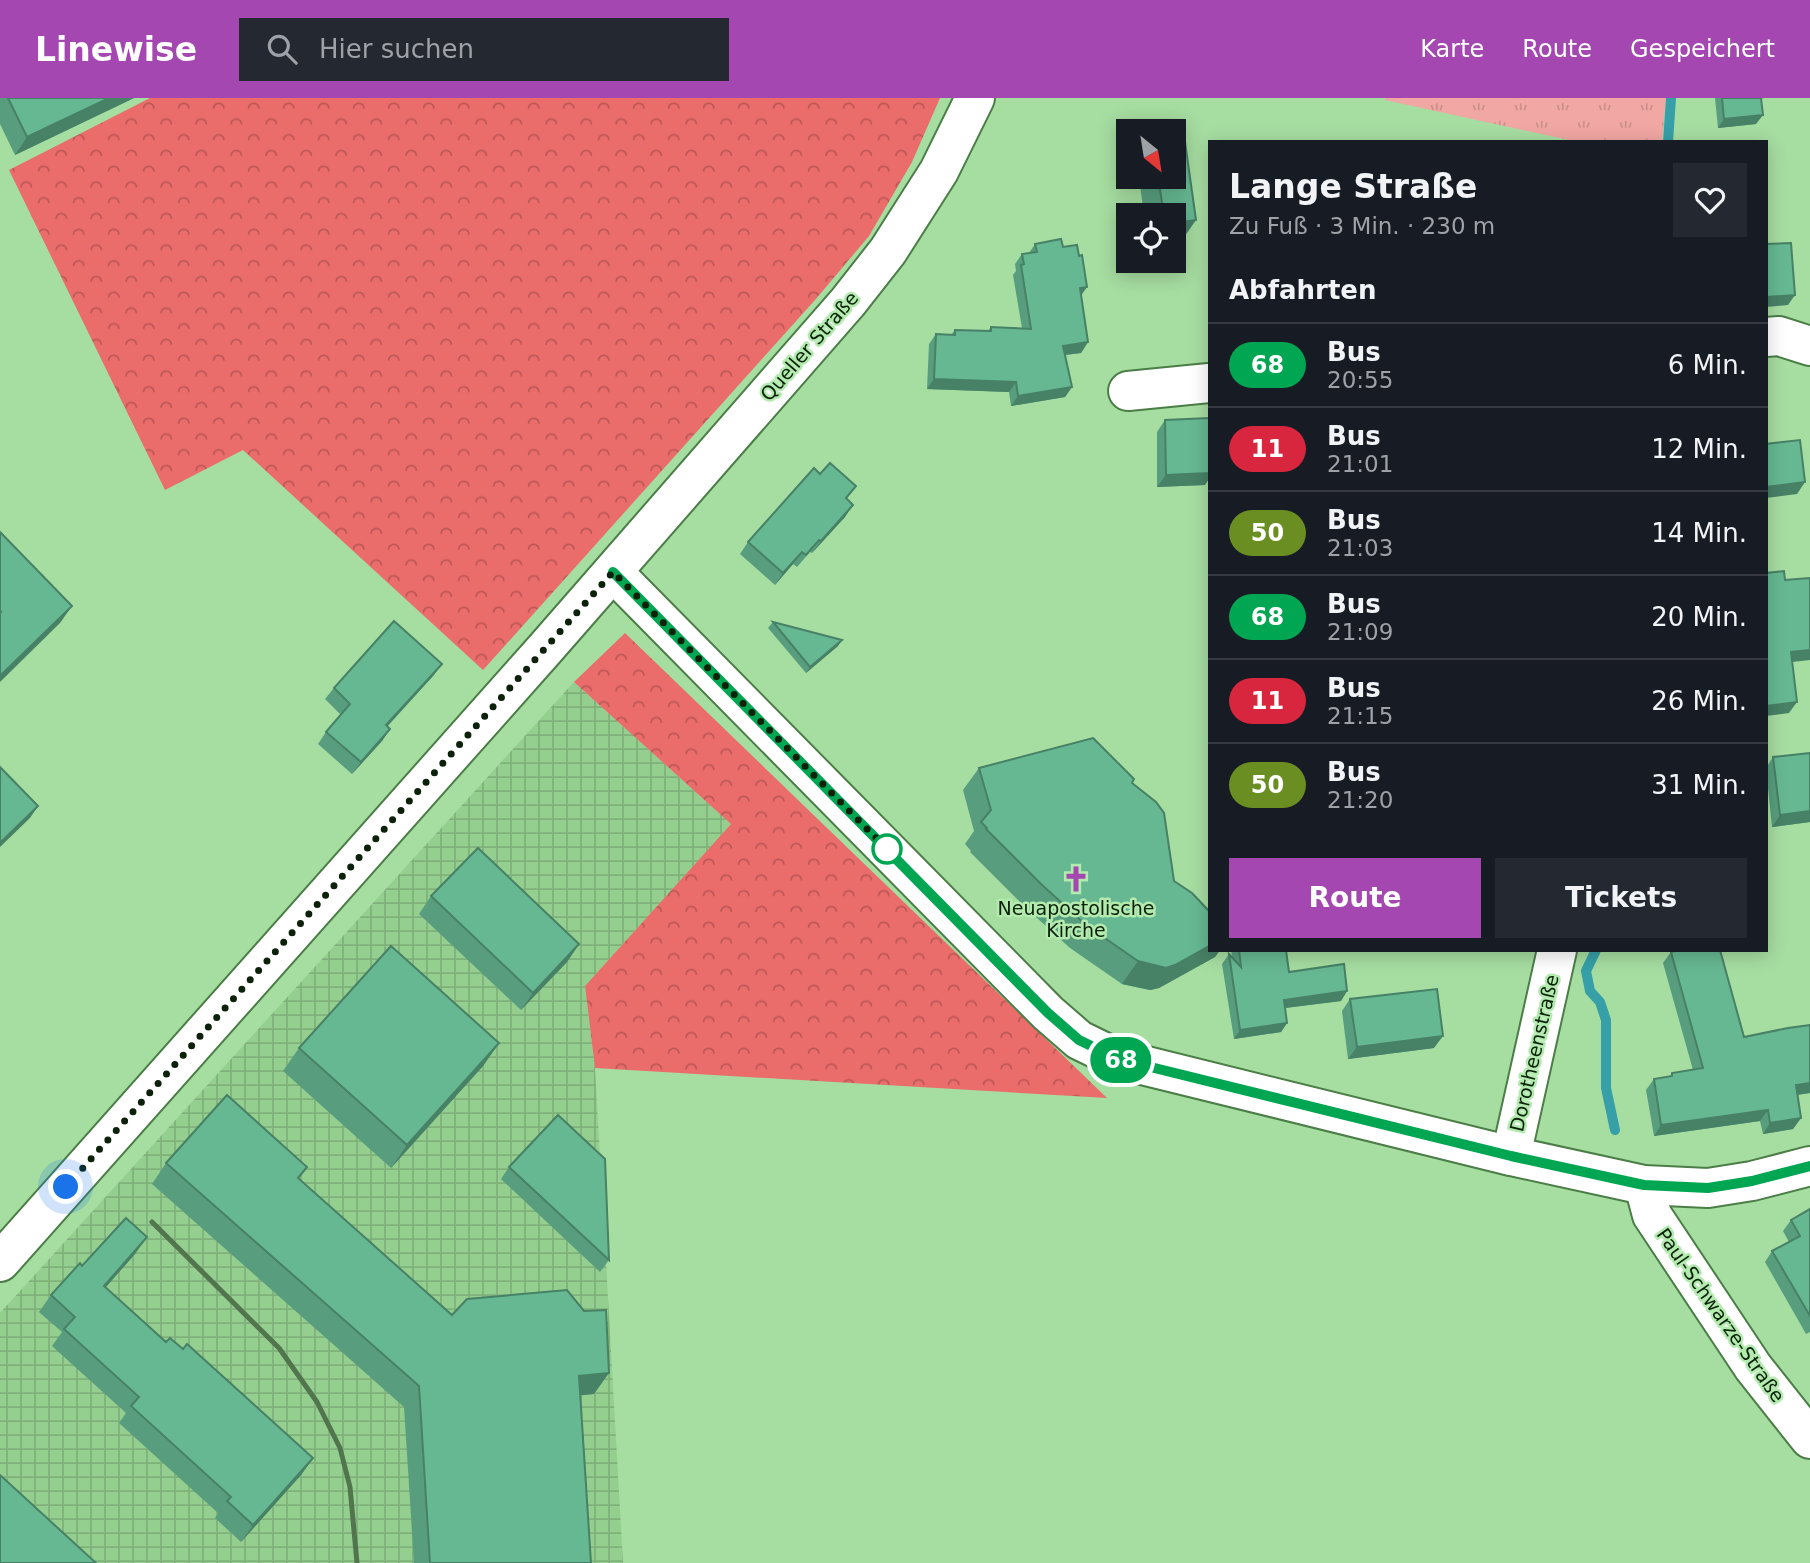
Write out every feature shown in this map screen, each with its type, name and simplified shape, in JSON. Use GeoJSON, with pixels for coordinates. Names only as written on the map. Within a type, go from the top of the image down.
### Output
{"type":"FeatureCollection","features":[{"type":"Feature","properties":{"kind":"street","name":"Queller Straße"},"geometry":{"type":"LineString","coordinates":[[0,1262],[613,572],[848,302],[888,251],[939,171],[975,98]]}},
{"type":"Feature","properties":{"kind":"street"},"geometry":{"type":"LineString","coordinates":[[1768,337],[1779,336],[1810,346]]}},
{"type":"Feature","properties":{"kind":"street"},"geometry":{"type":"LineString","coordinates":[[1128,391],[1208,383]]}},
{"type":"Feature","properties":{"kind":"street"},"geometry":{"type":"LineString","coordinates":[[613,572],[1048,1013],[1079,1040],[1118,1059],[1511,1156],[1644,1185],[1708,1188],[1752,1181],[1810,1166]]}},
{"type":"Feature","properties":{"kind":"street","name":"Dorotheenstraße"},"geometry":{"type":"LineString","coordinates":[[1511,1156],[1557,952]]}},
{"type":"Feature","properties":{"kind":"street","name":"Paul-Schwarze-Straße"},"geometry":{"type":"LineString","coordinates":[[1644,1185],[1651,1215],[1753,1367],[1810,1440]]}},
{"type":"Feature","properties":{"kind":"shaded area"},"geometry":{"type":"Polygon","coordinates":[[[574,682],[731,824],[585,986],[595,1068],[623,1563],[0,1563],[0,1313],[574,682]]]}},
{"type":"Feature","properties":{"kind":"green space"},"geometry":{"type":"Polygon","coordinates":[[[150,98],[940,98],[912,162],[869,236],[815,300],[483,670],[243,450],[165,490],[9,170],[150,98]]]}},
{"type":"Feature","properties":{"kind":"green space"},"geometry":{"type":"Polygon","coordinates":[[[1666,98],[1662,140],[1569,140],[1385,100],[1666,98]]]}},
{"type":"Feature","properties":{"kind":"green space"},"geometry":{"type":"Polygon","coordinates":[[[625,633],[1107,1098],[595,1068],[585,986],[731,824],[574,682],[625,633]]]}},
{"type":"Feature","properties":{"kind":"building"},"geometry":{"type":"Polygon","coordinates":[[[8,98],[109,98],[27,137],[8,98]]]}},
{"type":"Feature","properties":{"kind":"building"},"geometry":{"type":"Polygon","coordinates":[[[1722,98],[1761,98],[1763,115],[1724,119],[1722,98]]]}},
{"type":"Feature","properties":{"kind":"building"},"geometry":{"type":"Polygon","coordinates":[[[1186,149],[1196,220],[1186,221],[1186,203],[1162,203],[1160,189],[1186,189],[1186,149]]]}},
{"type":"Feature","properties":{"kind":"building"},"geometry":{"type":"Polygon","coordinates":[[[1061,239],[1063,247],[1077,245],[1079,256],[1082,255],[1087,287],[1080,288],[1088,342],[1063,346],[1072,387],[1018,396],[1016,382],[934,379],[936,334],[955,335],[955,330],[991,331],[991,327],[1031,329],[1021,265],[1024,264],[1022,254],[1037,252],[1035,244],[1061,239]]]}},
{"type":"Feature","properties":{"kind":"building"},"geometry":{"type":"Polygon","coordinates":[[[1791,243],[1795,295],[1768,297],[1768,244],[1791,243]]]}},
{"type":"Feature","properties":{"kind":"building"},"geometry":{"type":"Polygon","coordinates":[[[1208,418],[1208,473],[1166,475],[1165,420],[1208,418]]]}},
{"type":"Feature","properties":{"kind":"building"},"geometry":{"type":"Polygon","coordinates":[[[1800,440],[1805,482],[1768,487],[1768,444],[1800,440]]]}},
{"type":"Feature","properties":{"kind":"building"},"geometry":{"type":"Polygon","coordinates":[[[830,463],[856,486],[846,498],[853,505],[821,541],[806,555],[802,552],[783,573],[748,542],[814,468],[820,474],[830,463]]]}},
{"type":"Feature","properties":{"kind":"building"},"geometry":{"type":"Polygon","coordinates":[[[0,532],[72,606],[0,676],[1,612],[0,532]]]}},
{"type":"Feature","properties":{"kind":"building"},"geometry":{"type":"Polygon","coordinates":[[[1784,571],[1785,580],[1810,578],[1810,650],[1791,652],[1797,702],[1768,706],[1768,573],[1784,571]]]}},
{"type":"Feature","properties":{"kind":"building"},"geometry":{"type":"Polygon","coordinates":[[[394,621],[442,664],[386,725],[390,729],[361,762],[326,732],[350,704],[334,688],[394,621]]]}},
{"type":"Feature","properties":{"kind":"building"},"geometry":{"type":"Polygon","coordinates":[[[773,622],[842,640],[810,667],[773,622]]]}},
{"type":"Feature","properties":{"kind":"building","name":"Neuapostolische Kirche"},"geometry":{"type":"Polygon","coordinates":[[[1093,738],[1134,779],[1132,783],[1156,802],[1164,813],[1174,881],[1192,893],[1208,910],[1208,947],[1166,968],[1138,961],[1086,925],[1041,884],[981,822],[991,810],[979,768],[1093,738]]]}},
{"type":"Feature","properties":{"kind":"building"},"geometry":{"type":"Polygon","coordinates":[[[1810,753],[1810,811],[1780,815],[1773,757],[1810,753]]]}},
{"type":"Feature","properties":{"kind":"building"},"geometry":{"type":"Polygon","coordinates":[[[0,767],[38,806],[0,843],[0,767]]]}},
{"type":"Feature","properties":{"kind":"building"},"geometry":{"type":"Polygon","coordinates":[[[478,848],[579,944],[533,993],[431,896],[478,848]]]}},
{"type":"Feature","properties":{"kind":"building"},"geometry":{"type":"Polygon","coordinates":[[[391,946],[499,1043],[407,1145],[299,1048],[391,946]]]}},
{"type":"Feature","properties":{"kind":"building"},"geometry":{"type":"Polygon","coordinates":[[[1239,952],[1286,952],[1289,972],[1344,964],[1347,991],[1284,1000],[1287,1023],[1240,1030],[1229,954],[1241,967],[1239,952]]]}},
{"type":"Feature","properties":{"kind":"building"},"geometry":{"type":"Polygon","coordinates":[[[1671,952],[1721,952],[1744,1037],[1810,1025],[1810,1083],[1796,1085],[1801,1118],[1770,1123],[1768,1110],[1661,1125],[1654,1079],[1703,1068],[1671,952]]]}},
{"type":"Feature","properties":{"kind":"building"},"geometry":{"type":"Polygon","coordinates":[[[1437,989],[1443,1036],[1357,1047],[1350,999],[1437,989]]]}},
{"type":"Feature","properties":{"kind":"building"},"geometry":{"type":"Polygon","coordinates":[[[227,1095],[307,1167],[298,1178],[452,1315],[467,1299],[567,1290],[584,1311],[606,1310],[609,1373],[579,1376],[591,1563],[430,1563],[419,1386],[166,1163],[227,1095]]]}},
{"type":"Feature","properties":{"kind":"building"},"geometry":{"type":"Polygon","coordinates":[[[558,1115],[605,1159],[609,1260],[509,1167],[558,1115]]]}},
{"type":"Feature","properties":{"kind":"building"},"geometry":{"type":"Polygon","coordinates":[[[1810,1209],[1810,1316],[1772,1251],[1800,1236],[1791,1220],[1810,1209]]]}},
{"type":"Feature","properties":{"kind":"building"},"geometry":{"type":"Polygon","coordinates":[[[126,1218],[147,1237],[104,1286],[166,1342],[170,1338],[183,1349],[187,1344],[313,1458],[253,1525],[227,1501],[231,1497],[131,1406],[139,1397],[64,1329],[75,1317],[51,1295],[126,1218]]]}},
{"type":"Feature","properties":{"kind":"building"},"geometry":{"type":"Polygon","coordinates":[[[0,1475],[96,1563],[0,1563],[0,1475]]]}},
{"type":"Feature","properties":{"kind":"waterway"},"geometry":{"type":"LineString","coordinates":[[1668,140],[1671,98]]}},
{"type":"Feature","properties":{"kind":"waterway"},"geometry":{"type":"LineString","coordinates":[[1595,952],[1586,971],[1590,991],[1600,1002],[1606,1020],[1606,1088],[1615,1130]]}},
{"type":"Feature","properties":{"kind":"railway"},"geometry":{"type":"LineString","coordinates":[[152,1222],[279,1348],[317,1402],[340,1448],[350,1487],[357,1563]]}},
{"type":"Feature","properties":{"kind":"bus line","name":"68"},"geometry":{"type":"LineString","coordinates":[[613,572],[1048,1013],[1079,1040],[1118,1059],[1511,1156],[1644,1185],[1708,1188],[1752,1181],[1810,1166]]}},
{"type":"Feature","properties":{"kind":"place","name":"Neuapostolische Kirche"},"geometry":{"type":"Point","coordinates":[1076,879]}},
{"type":"Feature","properties":{"kind":"route"},"geometry":{"type":"LineString","coordinates":[[66,1187],[613,572],[887,849]]}}]}
